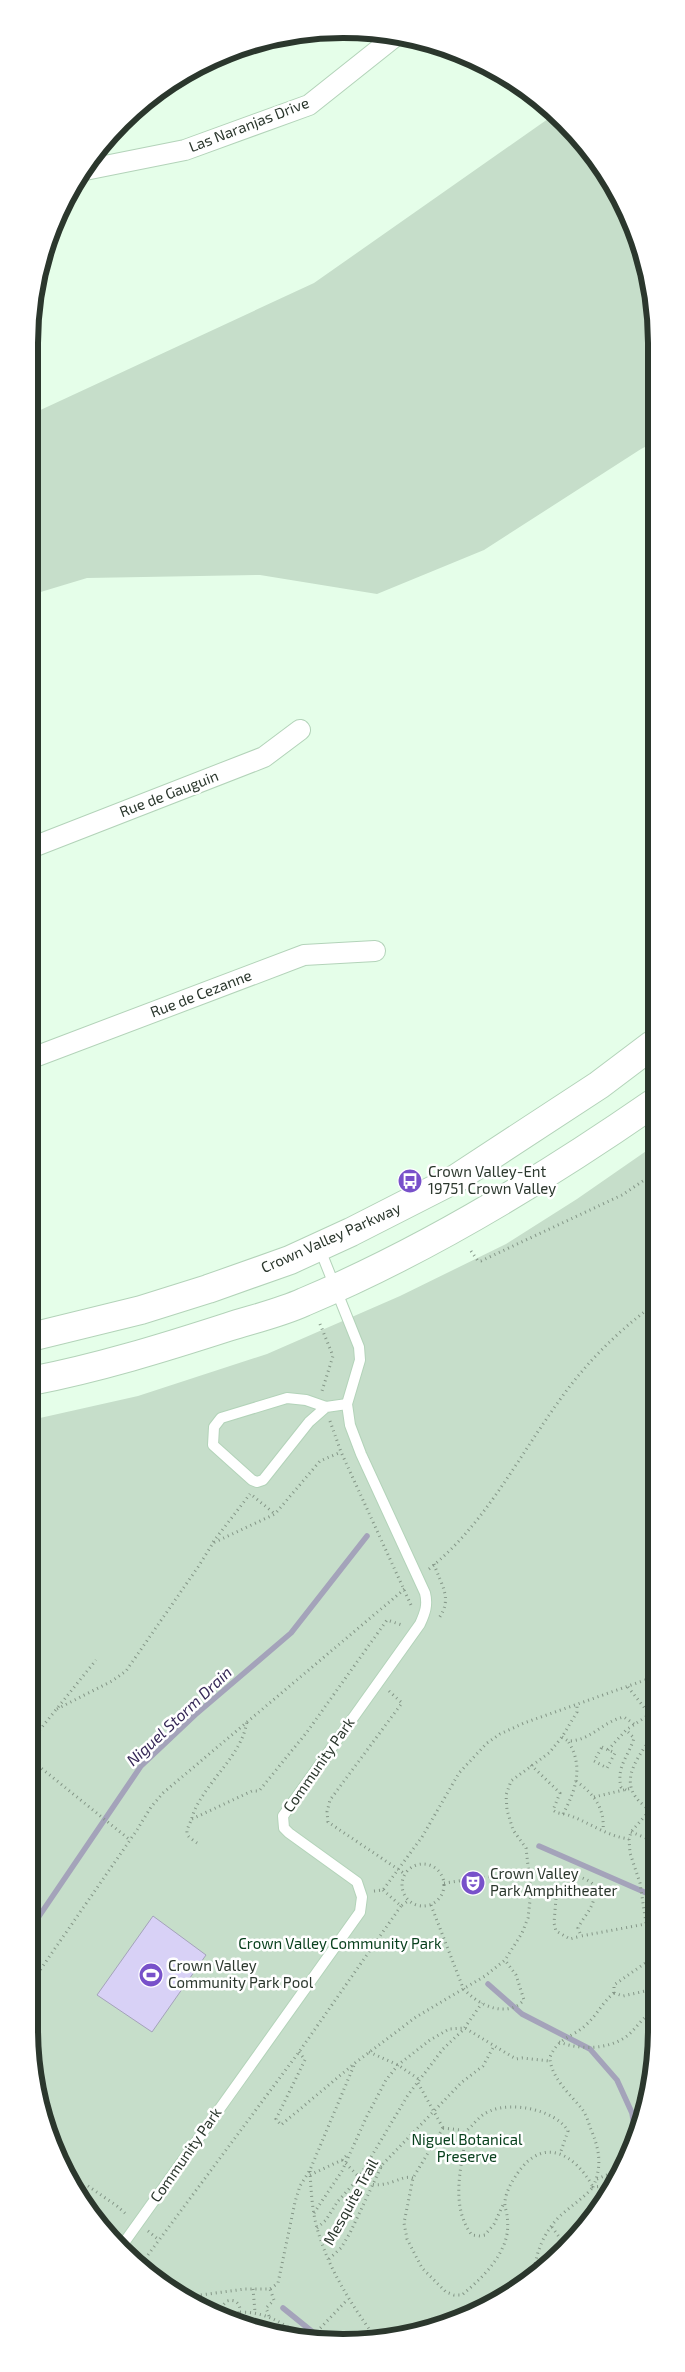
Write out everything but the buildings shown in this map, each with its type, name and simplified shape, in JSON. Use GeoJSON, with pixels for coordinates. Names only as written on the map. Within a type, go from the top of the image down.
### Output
{"type":"FeatureCollection","features":[{"type":"Feature","properties":{"kind":"main road","name":"Crown Valley Parkway"},"geometry":{"type":"LineString","coordinates":[[38,1336],[140,1310],[208,1289],[290,1260],[457,1178],[600,1085],[648,1048]]}},
{"type":"Feature","properties":{"kind":"main road"},"geometry":{"type":"LineString","coordinates":[[38,1379],[136,1356],[302,1303],[336,1288],[385,1265],[505,1197],[600,1140],[648,1107]]}},
{"type":"Feature","properties":{"kind":"street","name":"Las Naranjas Drive"},"geometry":{"type":"LineString","coordinates":[[92,169],[186,150],[309,106],[389,41]]}},
{"type":"Feature","properties":{"kind":"street","name":"Rue de Gauguin"},"geometry":{"type":"LineString","coordinates":[[38,845],[264,757],[300,730]]}},
{"type":"Feature","properties":{"kind":"street","name":"Rue de Cezanne"},"geometry":{"type":"LineString","coordinates":[[38,1056],[304,954],[375,951]]}},
{"type":"Feature","properties":{"kind":"lane","name":"Community Park"},"geometry":{"type":"LineString","coordinates":[[124,2242],[360,1912],[361,1892],[357,1882],[284,1828],[282,1816],[420,1624],[427,1603],[425,1593],[361,1454],[350,1425],[347,1404],[360,1360],[359,1347],[319,1246]]}},
{"type":"Feature","properties":{"kind":"lane"},"geometry":{"type":"LineString","coordinates":[[326,1407],[310,1422],[263,1480],[258,1482],[252,1480],[213,1445],[214,1427],[221,1418],[287,1398],[306,1400],[326,1407],[347,1404]]}},
{"type":"Feature","properties":{"kind":"path"},"geometry":{"type":"LineString","coordinates":[[471,1252],[481,1261],[622,1195],[648,1178]]}},
{"type":"Feature","properties":{"kind":"path"},"geometry":{"type":"LineString","coordinates":[[438,1618],[444,1611],[446,1599],[432,1566],[463,1537],[496,1495],[577,1377],[610,1341],[648,1309]]}},
{"type":"Feature","properties":{"kind":"path"},"geometry":{"type":"LineString","coordinates":[[320,1324],[332,1356],[322,1388],[326,1407],[341,1452],[405,1589],[411,1606],[411,1613]]}},
{"type":"Feature","properties":{"kind":"path"},"geometry":{"type":"LineString","coordinates":[[213,1543],[275,1514],[320,1461],[341,1452]]}},
{"type":"Feature","properties":{"kind":"path"},"geometry":{"type":"LineString","coordinates":[[243,1487],[275,1514]]}},
{"type":"Feature","properties":{"kind":"path"},"geometry":{"type":"LineString","coordinates":[[57,1709],[112,1681],[126,1671],[198,1568],[213,1543],[250,1494]]}},
{"type":"Feature","properties":{"kind":"path"},"geometry":{"type":"LineString","coordinates":[[38,1973],[151,1807],[163,1793],[405,1589]]}},
{"type":"Feature","properties":{"kind":"path"},"geometry":{"type":"LineString","coordinates":[[192,1819],[252,1791],[260,1791],[307,1732],[387,1620],[397,1625],[407,1622]]}},
{"type":"Feature","properties":{"kind":"path"},"geometry":{"type":"LineString","coordinates":[[38,1732],[96,1660]]}},
{"type":"Feature","properties":{"kind":"path"},"geometry":{"type":"LineString","coordinates":[[361,1892],[383,1890],[422,1837],[459,1773],[476,1752],[500,1734],[648,1679]]}},
{"type":"Feature","properties":{"kind":"path"},"geometry":{"type":"LineString","coordinates":[[628,1687],[648,1712]]}},
{"type":"Feature","properties":{"kind":"path"},"geometry":{"type":"LineString","coordinates":[[390,1689],[389,1692],[402,1703],[330,1800],[327,1812],[328,1822],[405,1874]]}},
{"type":"Feature","properties":{"kind":"path"},"geometry":{"type":"LineString","coordinates":[[299,2052],[305,2060],[276,2119],[281,2125],[355,2063],[416,2017],[485,1976],[505,1960],[522,1933],[528,1918],[531,1892],[526,1848],[513,1830],[507,1810],[506,1794],[511,1781],[549,1753],[562,1737],[577,1712],[577,1705]]}},
{"type":"Feature","properties":{"kind":"path"},"geometry":{"type":"LineString","coordinates":[[608,1750],[626,1730],[648,1716]]}},
{"type":"Feature","properties":{"kind":"path"},"geometry":{"type":"LineString","coordinates":[[568,1741],[586,1738],[618,1718],[624,1717],[634,1724]]}},
{"type":"Feature","properties":{"kind":"path"},"geometry":{"type":"LineString","coordinates":[[197,1843],[189,1838],[187,1831],[202,1793],[238,1745],[248,1720]]}},
{"type":"Feature","properties":{"kind":"path"},"geometry":{"type":"LineString","coordinates":[[626,1730],[634,1738],[621,1763],[619,1772],[621,1787],[626,1790]]}},
{"type":"Feature","properties":{"kind":"path"},"geometry":{"type":"LineString","coordinates":[[562,1737],[568,1741],[575,1751],[579,1769],[572,1797],[563,1814]]}},
{"type":"Feature","properties":{"kind":"path"},"geometry":{"type":"LineString","coordinates":[[648,1743],[632,1767],[632,1788],[637,1798],[648,1808]]}},
{"type":"Feature","properties":{"kind":"path"},"geometry":{"type":"LineString","coordinates":[[602,1747],[608,1750],[615,1754],[607,1768],[594,1761],[602,1747]]}},
{"type":"Feature","properties":{"kind":"path"},"geometry":{"type":"LineString","coordinates":[[38,1765],[130,1840]]}},
{"type":"Feature","properties":{"kind":"path"},"geometry":{"type":"LineString","coordinates":[[531,1765],[560,1793],[553,1810],[616,1837],[629,1839]]}},
{"type":"Feature","properties":{"kind":"path"},"geometry":{"type":"LineString","coordinates":[[576,1781],[600,1804],[603,1831]]}},
{"type":"Feature","properties":{"kind":"path"},"geometry":{"type":"LineString","coordinates":[[594,1797],[632,1788]]}},
{"type":"Feature","properties":{"kind":"path"},"geometry":{"type":"LineString","coordinates":[[558,1874],[554,1923],[556,1932],[570,1938],[646,1923],[640,1883],[630,1853],[629,1839],[631,1832],[648,1812]]}},
{"type":"Feature","properties":{"kind":"path"},"geometry":{"type":"LineString","coordinates":[[631,1832],[648,1839]]}},
{"type":"Feature","properties":{"kind":"path"},"geometry":{"type":"LineString","coordinates":[[419,1863],[431,1865],[440,1872],[444,1883],[443,1892],[438,1900],[431,1905],[419,1906],[408,1901],[402,1890],[402,1878],[405,1874],[408,1868],[419,1863]]}},
{"type":"Feature","properties":{"kind":"path"},"geometry":{"type":"LineString","coordinates":[[444,1883],[529,1874],[558,1874],[589,1880],[594,1885],[595,1896],[592,1908],[578,1928],[581,1936]]}},
{"type":"Feature","properties":{"kind":"path"},"geometry":{"type":"LineString","coordinates":[[383,1890],[400,1906]]}},
{"type":"Feature","properties":{"kind":"path"},"geometry":{"type":"LineString","coordinates":[[144,2261],[299,2052],[400,1906],[408,1901]]}},
{"type":"Feature","properties":{"kind":"path"},"geometry":{"type":"LineString","coordinates":[[431,1905],[463,1988],[470,1997],[503,2010],[509,2010],[524,2000],[518,1980],[505,1960]]}},
{"type":"Feature","properties":{"kind":"path"},"geometry":{"type":"LineString","coordinates":[[535,2266],[536,2256],[558,2218],[593,2187],[597,2179],[600,2156],[584,2111],[563,2087],[550,2061],[553,2049],[559,2042],[588,2023],[600,2006],[614,1994],[614,1985],[648,1960]]}},
{"type":"Feature","properties":{"kind":"path"},"geometry":{"type":"LineString","coordinates":[[614,1994],[623,1996],[648,1990]]}},
{"type":"Feature","properties":{"kind":"path"},"geometry":{"type":"LineString","coordinates":[[317,2228],[326,2220],[338,2201],[358,2179],[408,2095],[443,2049],[455,2040],[482,2003]]}},
{"type":"Feature","properties":{"kind":"path"},"geometry":{"type":"LineString","coordinates":[[559,2042],[572,2047],[582,2048],[606,2045],[627,2036],[648,2016]]}},
{"type":"Feature","properties":{"kind":"path"},"geometry":{"type":"LineString","coordinates":[[314,2213],[346,2163],[386,2080],[398,2065],[430,2040],[449,2029],[464,2028],[516,2059],[550,2061]]}},
{"type":"Feature","properties":{"kind":"path","name":"Mesquite Trail"},"geometry":{"type":"LineString","coordinates":[[329,2259],[341,2248],[382,2165],[462,2082],[484,2066],[494,2046]]}},
{"type":"Feature","properties":{"kind":"path"},"geometry":{"type":"LineString","coordinates":[[369,2052],[398,2065],[419,2081],[443,2128]]}},
{"type":"Feature","properties":{"kind":"path"},"geometry":{"type":"LineString","coordinates":[[194,2296],[253,2289],[270,2289],[278,2283],[300,2186],[310,2170],[355,2063]]}},
{"type":"Feature","properties":{"kind":"path"},"geometry":{"type":"LineString","coordinates":[[464,2133],[482,2115],[491,2110],[504,2108],[533,2111],[559,2121],[566,2127],[568,2131],[560,2154]]}},
{"type":"Feature","properties":{"kind":"path"},"geometry":{"type":"LineString","coordinates":[[443,2128],[461,2130],[466,2137],[459,2180],[460,2202],[465,2221],[472,2235],[480,2236],[489,2231],[505,2202],[511,2183],[531,2158],[551,2152],[560,2154],[584,2170],[593,2187]]}},
{"type":"Feature","properties":{"kind":"path"},"geometry":{"type":"LineString","coordinates":[[443,2128],[413,2178],[404,2223],[407,2239],[422,2268],[446,2292],[462,2295],[485,2274],[502,2250],[508,2232],[505,2202]]}},
{"type":"Feature","properties":{"kind":"path"},"geometry":{"type":"LineString","coordinates":[[310,2175],[342,2160],[351,2152]]}},
{"type":"Feature","properties":{"kind":"path"},"geometry":{"type":"LineString","coordinates":[[342,2160],[358,2179],[368,2184],[389,2182],[406,2176],[413,2178]]}},
{"type":"Feature","properties":{"kind":"path"},"geometry":{"type":"LineString","coordinates":[[358,2179],[382,2165]]}},
{"type":"Feature","properties":{"kind":"path"},"geometry":{"type":"LineString","coordinates":[[310,2170],[317,2228],[348,2299],[372,2333]]}},
{"type":"Feature","properties":{"kind":"path"},"geometry":{"type":"LineString","coordinates":[[597,2179],[612,2172]]}},
{"type":"Feature","properties":{"kind":"path"},"geometry":{"type":"LineString","coordinates":[[88,2186],[117,2206],[159,2240]]}},
{"type":"Feature","properties":{"kind":"path"},"geometry":{"type":"LineString","coordinates":[[593,2187],[604,2186]]}},
{"type":"Feature","properties":{"kind":"path"},"geometry":{"type":"LineString","coordinates":[[552,2227],[562,2241]]}},
{"type":"Feature","properties":{"kind":"path"},"geometry":{"type":"LineString","coordinates":[[253,2289],[255,2312]]}},
{"type":"Feature","properties":{"kind":"path"},"geometry":{"type":"LineString","coordinates":[[269,2316],[266,2308],[274,2300],[270,2289]]}},
{"type":"Feature","properties":{"kind":"path"},"geometry":{"type":"LineString","coordinates":[[316,2333],[348,2299]]}},
{"type":"Feature","properties":{"kind":"path"},"geometry":{"type":"LineString","coordinates":[[222,2309],[223,2305],[227,2301],[236,2301],[240,2306],[240,2312],[237,2315]]}},
{"type":"Feature","properties":{"kind":"path"},"geometry":{"type":"LineString","coordinates":[[240,2312],[255,2312],[269,2316],[291,2330]]}},
{"type":"Feature","properties":{"kind":"green space"},"geometry":{"type":"Polygon","coordinates":[[[549,118],[572,141],[596,173],[616,208],[631,244],[642,283],[647,323],[648,446],[484,550],[377,594],[260,575],[87,578],[38,593],[38,411],[314,283],[549,118]]]}},
{"type":"Feature","properties":{"kind":"green space","name":"Crown Valley Community Park"},"geometry":{"type":"Polygon","coordinates":[[[648,1150],[648,2030],[645,2069],[637,2108],[624,2146],[607,2182],[572,2231],[544,2259],[495,2294],[441,2318],[402,2329],[382,2332],[323,2334],[283,2329],[264,2324],[226,2311],[190,2294],[141,2259],[113,2231],[89,2199],[69,2164],[54,2128],[43,2089],[38,2049],[38,1418],[138,1396],[267,1354],[400,1296],[506,1244],[577,1199],[648,1150]]]}},
{"type":"Feature","properties":{"kind":"shaded area","name":"Crown Valley Community Park Pool"},"geometry":{"type":"Polygon","coordinates":[[[153,1916],[206,1955],[152,2032],[97,1995],[153,1916]]]}},
{"type":"Feature","properties":{"kind":"waterway","name":"Niguel Storm Drain"},"geometry":{"type":"LineString","coordinates":[[38,1918],[141,1766],[195,1715],[291,1633],[367,1536]]}},
{"type":"Feature","properties":{"kind":"waterway"},"geometry":{"type":"LineString","coordinates":[[539,1846],[648,1894]]}},
{"type":"Feature","properties":{"kind":"waterway"},"geometry":{"type":"LineString","coordinates":[[488,1984],[522,2014],[590,2049],[617,2080],[632,2113],[633,2121]]}},
{"type":"Feature","properties":{"kind":"waterway"},"geometry":{"type":"LineString","coordinates":[[283,2308],[314,2333]]}},
{"type":"Feature","properties":{"kind":"place","name":"Crown Valley-Ent 19751 Crown Valley"},"geometry":{"type":"Point","coordinates":[410,1181]}},
{"type":"Feature","properties":{"kind":"place","name":"Crown Valley Park Amphitheater"},"geometry":{"type":"Point","coordinates":[473,1883]}},
{"type":"Feature","properties":{"kind":"place","name":"Crown Valley Community Park Pool"},"geometry":{"type":"Point","coordinates":[151,1975]}},
{"type":"Feature","properties":{"kind":"park label","name":"Niguel Botanical Preserve"},"geometry":{"type":"Point","coordinates":[467,2148]}}]}
